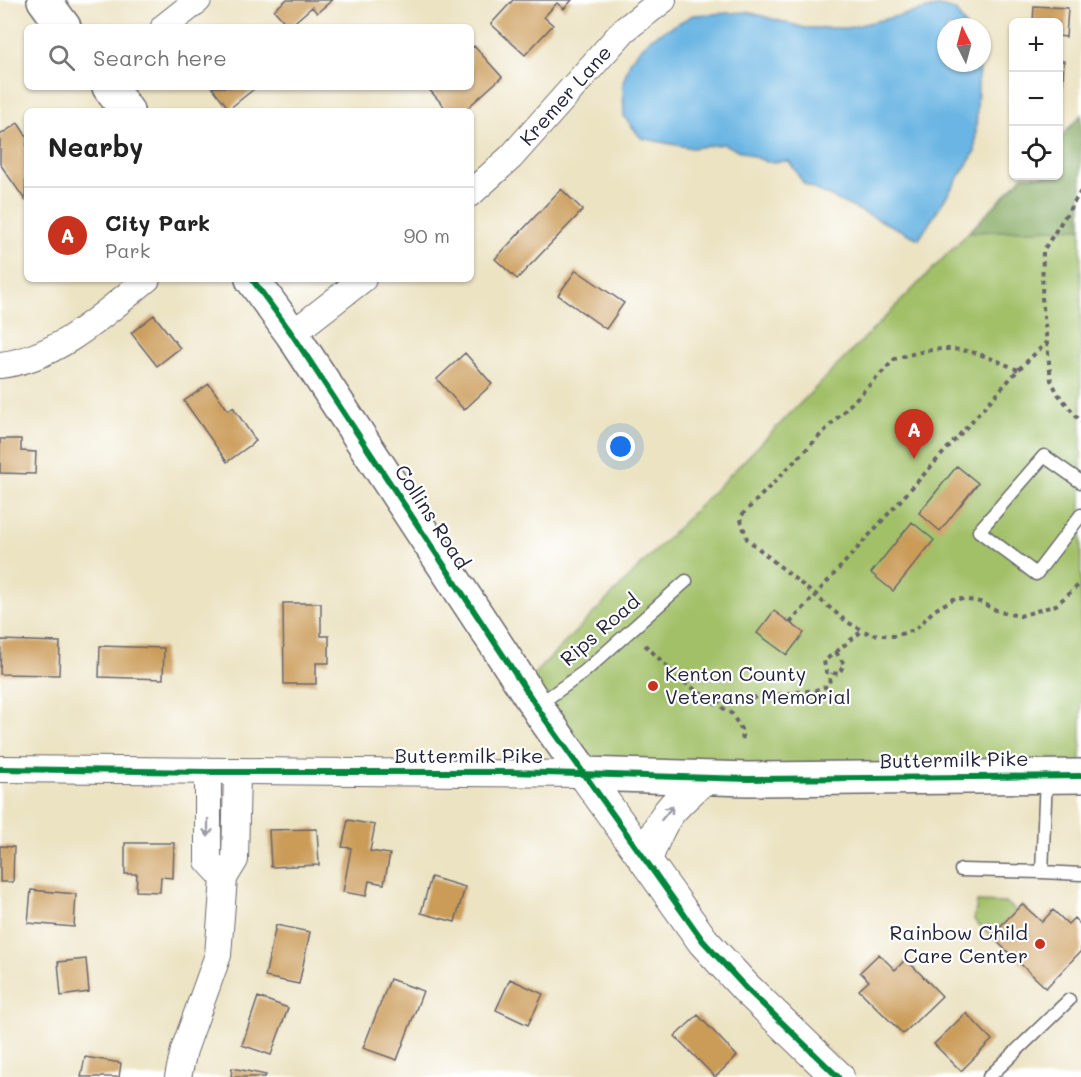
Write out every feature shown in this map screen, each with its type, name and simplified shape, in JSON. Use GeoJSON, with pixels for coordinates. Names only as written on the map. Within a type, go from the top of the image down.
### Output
{"type":"FeatureCollection","features":[{"type":"Feature","properties":{"kind":"main road"},"geometry":{"type":"LineString","coordinates":[[44,0],[62,24]]}},
{"type":"Feature","properties":{"kind":"main road"},"geometry":{"type":"LineString","coordinates":[[111,90],[125,108]]}},
{"type":"Feature","properties":{"kind":"main road","name":"Collins Road"},"geometry":{"type":"LineString","coordinates":[[254,282],[292,334],[584,774]]}},
{"type":"Feature","properties":{"kind":"main road","name":"Buttermilk Pike"},"geometry":{"type":"LineString","coordinates":[[584,774],[704,778],[1081,776]]}},
{"type":"Feature","properties":{"kind":"street"},"geometry":{"type":"LineString","coordinates":[[168,24],[198,0]]}},
{"type":"Feature","properties":{"kind":"street","name":"Kremer Lane"},"geometry":{"type":"LineString","coordinates":[[474,190],[511,157],[624,30],[663,0]]}},
{"type":"Feature","properties":{"kind":"street"},"geometry":{"type":"LineString","coordinates":[[0,365],[40,356],[74,335],[143,282]]}},
{"type":"Feature","properties":{"kind":"street"},"geometry":{"type":"LineString","coordinates":[[292,334],[359,282]]}},
{"type":"Feature","properties":{"kind":"street","name":"Buttermilk Pike"},"geometry":{"type":"LineString","coordinates":[[0,769],[584,774]]}},
{"type":"Feature","properties":{"kind":"street"},"geometry":{"type":"LineString","coordinates":[[208,772],[208,861],[224,878]]}},
{"type":"Feature","properties":{"kind":"street"},"geometry":{"type":"LineString","coordinates":[[178,1077],[184,1050],[218,955],[224,878],[235,860],[237,772]]}},
{"type":"Feature","properties":{"kind":"street"},"geometry":{"type":"LineString","coordinates":[[584,774],[703,941],[745,987],[838,1077]]}},
{"type":"Feature","properties":{"kind":"street"},"geometry":{"type":"LineString","coordinates":[[646,860],[660,821],[671,807],[704,778]]}},
{"type":"Feature","properties":{"kind":"lane"},"geometry":{"type":"LineString","coordinates":[[1081,482],[1044,456],[979,531],[1036,574],[1081,515]]}},
{"type":"Feature","properties":{"kind":"lane","name":"Rips Road"},"geometry":{"type":"LineString","coordinates":[[537,705],[584,672],[686,581]]}},
{"type":"Feature","properties":{"kind":"lane"},"geometry":{"type":"LineString","coordinates":[[1042,872],[1046,776]]}},
{"type":"Feature","properties":{"kind":"lane"},"geometry":{"type":"LineString","coordinates":[[961,870],[1081,874]]}},
{"type":"Feature","properties":{"kind":"lane"},"geometry":{"type":"LineString","coordinates":[[989,1077],[1069,1000]]}},
{"type":"Feature","properties":{"kind":"path"},"geometry":{"type":"LineString","coordinates":[[1081,191],[1043,251],[1042,298],[1051,380],[1058,394],[1081,422]]}},
{"type":"Feature","properties":{"kind":"path"},"geometry":{"type":"LineString","coordinates":[[790,623],[1018,370],[1047,342]]}},
{"type":"Feature","properties":{"kind":"path"},"geometry":{"type":"LineString","coordinates":[[1018,370],[985,355],[949,347],[924,350],[895,359],[740,517],[747,539],[847,622],[870,633],[894,636],[915,630],[933,611],[955,598],[980,602],[1000,612],[1020,616],[1056,605],[1081,583]]}},
{"type":"Feature","properties":{"kind":"path"},"geometry":{"type":"LineString","coordinates":[[836,652],[844,664],[839,674],[826,672],[824,661],[862,630]]}},
{"type":"Feature","properties":{"kind":"path"},"geometry":{"type":"LineString","coordinates":[[645,645],[682,681],[732,714],[741,729],[743,741]]}},
{"type":"Feature","properties":{"kind":"path"},"geometry":{"type":"LineString","coordinates":[[716,702],[816,690],[828,686],[832,673]]}},
{"type":"Feature","properties":{"kind":"green space"},"geometry":{"type":"Polygon","coordinates":[[[1081,115],[1081,228],[969,232],[1019,180],[1063,180],[1063,135],[1081,115]]]}},
{"type":"Feature","properties":{"kind":"green space"},"geometry":{"type":"Polygon","coordinates":[[[1081,228],[1081,776],[584,774],[523,685],[969,232],[1081,228]]]}},
{"type":"Feature","properties":{"kind":"green space"},"geometry":{"type":"Polygon","coordinates":[[[977,902],[1007,903],[1016,911],[991,936],[974,920],[977,902]]]}},
{"type":"Feature","properties":{"kind":"water"},"geometry":{"type":"Polygon","coordinates":[[[940,6],[955,10],[960,18],[937,18],[937,72],[979,72],[975,152],[919,239],[804,184],[789,161],[767,162],[723,144],[692,148],[641,138],[624,116],[623,82],[631,59],[651,38],[693,15],[748,12],[805,28],[847,28],[940,6]]]}},
{"type":"Feature","properties":{"kind":"building"},"geometry":{"type":"Polygon","coordinates":[[[286,0],[332,0],[317,13],[312,7],[292,24],[286,24],[274,10],[286,0]]]}},
{"type":"Feature","properties":{"kind":"building"},"geometry":{"type":"Polygon","coordinates":[[[513,0],[572,0],[564,9],[557,3],[544,17],[553,25],[525,55],[491,24],[513,0]]]}},
{"type":"Feature","properties":{"kind":"building"},"geometry":{"type":"Polygon","coordinates":[[[1034,6],[1068,8],[1066,37],[1063,37],[1063,18],[1033,18],[1034,6]]]}},
{"type":"Feature","properties":{"kind":"building"},"geometry":{"type":"Polygon","coordinates":[[[474,46],[502,77],[467,108],[445,108],[430,90],[474,90],[474,46]]]}},
{"type":"Feature","properties":{"kind":"building"},"geometry":{"type":"Polygon","coordinates":[[[214,90],[253,90],[230,108],[214,90]]]}},
{"type":"Feature","properties":{"kind":"building"},"geometry":{"type":"Polygon","coordinates":[[[18,123],[24,132],[24,199],[0,164],[0,135],[18,123]]]}},
{"type":"Feature","properties":{"kind":"building"},"geometry":{"type":"Polygon","coordinates":[[[561,189],[583,210],[517,279],[495,259],[561,189]]]}},
{"type":"Feature","properties":{"kind":"building"},"geometry":{"type":"Polygon","coordinates":[[[576,270],[624,303],[606,329],[558,295],[576,270]]]}},
{"type":"Feature","properties":{"kind":"building"},"geometry":{"type":"Polygon","coordinates":[[[154,315],[180,348],[157,366],[131,333],[154,315]]]}},
{"type":"Feature","properties":{"kind":"building"},"geometry":{"type":"Polygon","coordinates":[[[465,353],[492,384],[464,410],[437,379],[465,353]]]}},
{"type":"Feature","properties":{"kind":"building"},"geometry":{"type":"Polygon","coordinates":[[[209,384],[228,410],[233,407],[256,441],[227,462],[184,401],[209,384]]]}},
{"type":"Feature","properties":{"kind":"building"},"geometry":{"type":"Polygon","coordinates":[[[0,439],[21,439],[21,451],[36,452],[35,474],[0,473],[0,439]]]}},
{"type":"Feature","properties":{"kind":"building"},"geometry":{"type":"Polygon","coordinates":[[[957,466],[978,483],[940,531],[919,513],[957,466]]]}},
{"type":"Feature","properties":{"kind":"building"},"geometry":{"type":"Polygon","coordinates":[[[912,522],[934,540],[893,591],[871,573],[912,522]]]}},
{"type":"Feature","properties":{"kind":"building"},"geometry":{"type":"Polygon","coordinates":[[[283,603],[321,603],[321,636],[329,636],[329,663],[316,663],[316,684],[284,684],[283,603]]]}},
{"type":"Feature","properties":{"kind":"building"},"geometry":{"type":"Polygon","coordinates":[[[774,611],[804,633],[787,655],[757,633],[774,611]]]}},
{"type":"Feature","properties":{"kind":"building"},"geometry":{"type":"Polygon","coordinates":[[[1,640],[60,642],[59,675],[0,674],[1,640]]]}},
{"type":"Feature","properties":{"kind":"building"},"geometry":{"type":"Polygon","coordinates":[[[100,646],[164,648],[163,679],[99,677],[100,646]]]}},
{"type":"Feature","properties":{"kind":"building"},"geometry":{"type":"Polygon","coordinates":[[[348,820],[375,825],[370,851],[390,854],[384,884],[369,881],[366,896],[343,892],[351,848],[342,847],[348,820]]]}},
{"type":"Feature","properties":{"kind":"building"},"geometry":{"type":"Polygon","coordinates":[[[317,829],[319,865],[271,867],[269,830],[317,829]]]}},
{"type":"Feature","properties":{"kind":"building"},"geometry":{"type":"Polygon","coordinates":[[[125,843],[174,843],[173,878],[161,877],[160,892],[136,891],[137,874],[125,874],[125,843]]]}},
{"type":"Feature","properties":{"kind":"building"},"geometry":{"type":"Polygon","coordinates":[[[0,846],[14,847],[13,882],[0,882],[0,846]]]}},
{"type":"Feature","properties":{"kind":"building"},"geometry":{"type":"Polygon","coordinates":[[[431,877],[465,887],[455,922],[421,913],[431,877]]]}},
{"type":"Feature","properties":{"kind":"building"},"geometry":{"type":"Polygon","coordinates":[[[31,890],[76,894],[74,927],[28,923],[31,890]]]}},
{"type":"Feature","properties":{"kind":"building","name":"Rainbow Child Care Center"},"geometry":{"type":"Polygon","coordinates":[[[1022,904],[1042,922],[1053,910],[1068,924],[1074,918],[1081,925],[1081,951],[1046,988],[991,936],[1022,904]]]}},
{"type":"Feature","properties":{"kind":"building"},"geometry":{"type":"Polygon","coordinates":[[[276,925],[310,932],[299,984],[265,977],[276,925]]]}},
{"type":"Feature","properties":{"kind":"building"},"geometry":{"type":"Polygon","coordinates":[[[879,954],[895,970],[906,959],[942,996],[903,1034],[859,990],[869,981],[860,972],[879,954]]]}},
{"type":"Feature","properties":{"kind":"building"},"geometry":{"type":"Polygon","coordinates":[[[86,959],[89,992],[61,996],[58,962],[86,959]]]}},
{"type":"Feature","properties":{"kind":"building"},"geometry":{"type":"Polygon","coordinates":[[[390,979],[423,991],[397,1060],[363,1048],[390,979]]]}},
{"type":"Feature","properties":{"kind":"building"},"geometry":{"type":"Polygon","coordinates":[[[510,979],[543,994],[528,1025],[496,1010],[510,979]]]}},
{"type":"Feature","properties":{"kind":"building"},"geometry":{"type":"Polygon","coordinates":[[[258,997],[288,1008],[271,1055],[242,1045],[258,997]]]}},
{"type":"Feature","properties":{"kind":"building"},"geometry":{"type":"Polygon","coordinates":[[[966,1013],[992,1040],[961,1071],[934,1044],[966,1013]]]}},
{"type":"Feature","properties":{"kind":"building"},"geometry":{"type":"Polygon","coordinates":[[[698,1015],[737,1056],[715,1077],[675,1036],[698,1015]]]}},
{"type":"Feature","properties":{"kind":"building"},"geometry":{"type":"Polygon","coordinates":[[[85,1057],[121,1063],[119,1077],[81,1077],[85,1057]]]}},
{"type":"Feature","properties":{"kind":"building"},"geometry":{"type":"Polygon","coordinates":[[[232,1068],[266,1075],[265,1077],[231,1077],[232,1068]]]}},
{"type":"Feature","properties":{"kind":"cycle path"},"geometry":{"type":"LineString","coordinates":[[254,282],[292,334],[545,719],[703,941],[745,987],[838,1077]]}},
{"type":"Feature","properties":{"kind":"cycle path"},"geometry":{"type":"LineString","coordinates":[[0,769],[511,772],[748,779],[1081,776]]}},
{"type":"Feature","properties":{"kind":"place","name":"City Park"},"geometry":{"type":"Point","coordinates":[914,459]}},
{"type":"Feature","properties":{"kind":"place","name":"Kenton County Veterans Memorial"},"geometry":{"type":"Point","coordinates":[653,686]}},
{"type":"Feature","properties":{"kind":"place","name":"Rainbow Child Care Center"},"geometry":{"type":"Point","coordinates":[1040,944]}}]}
